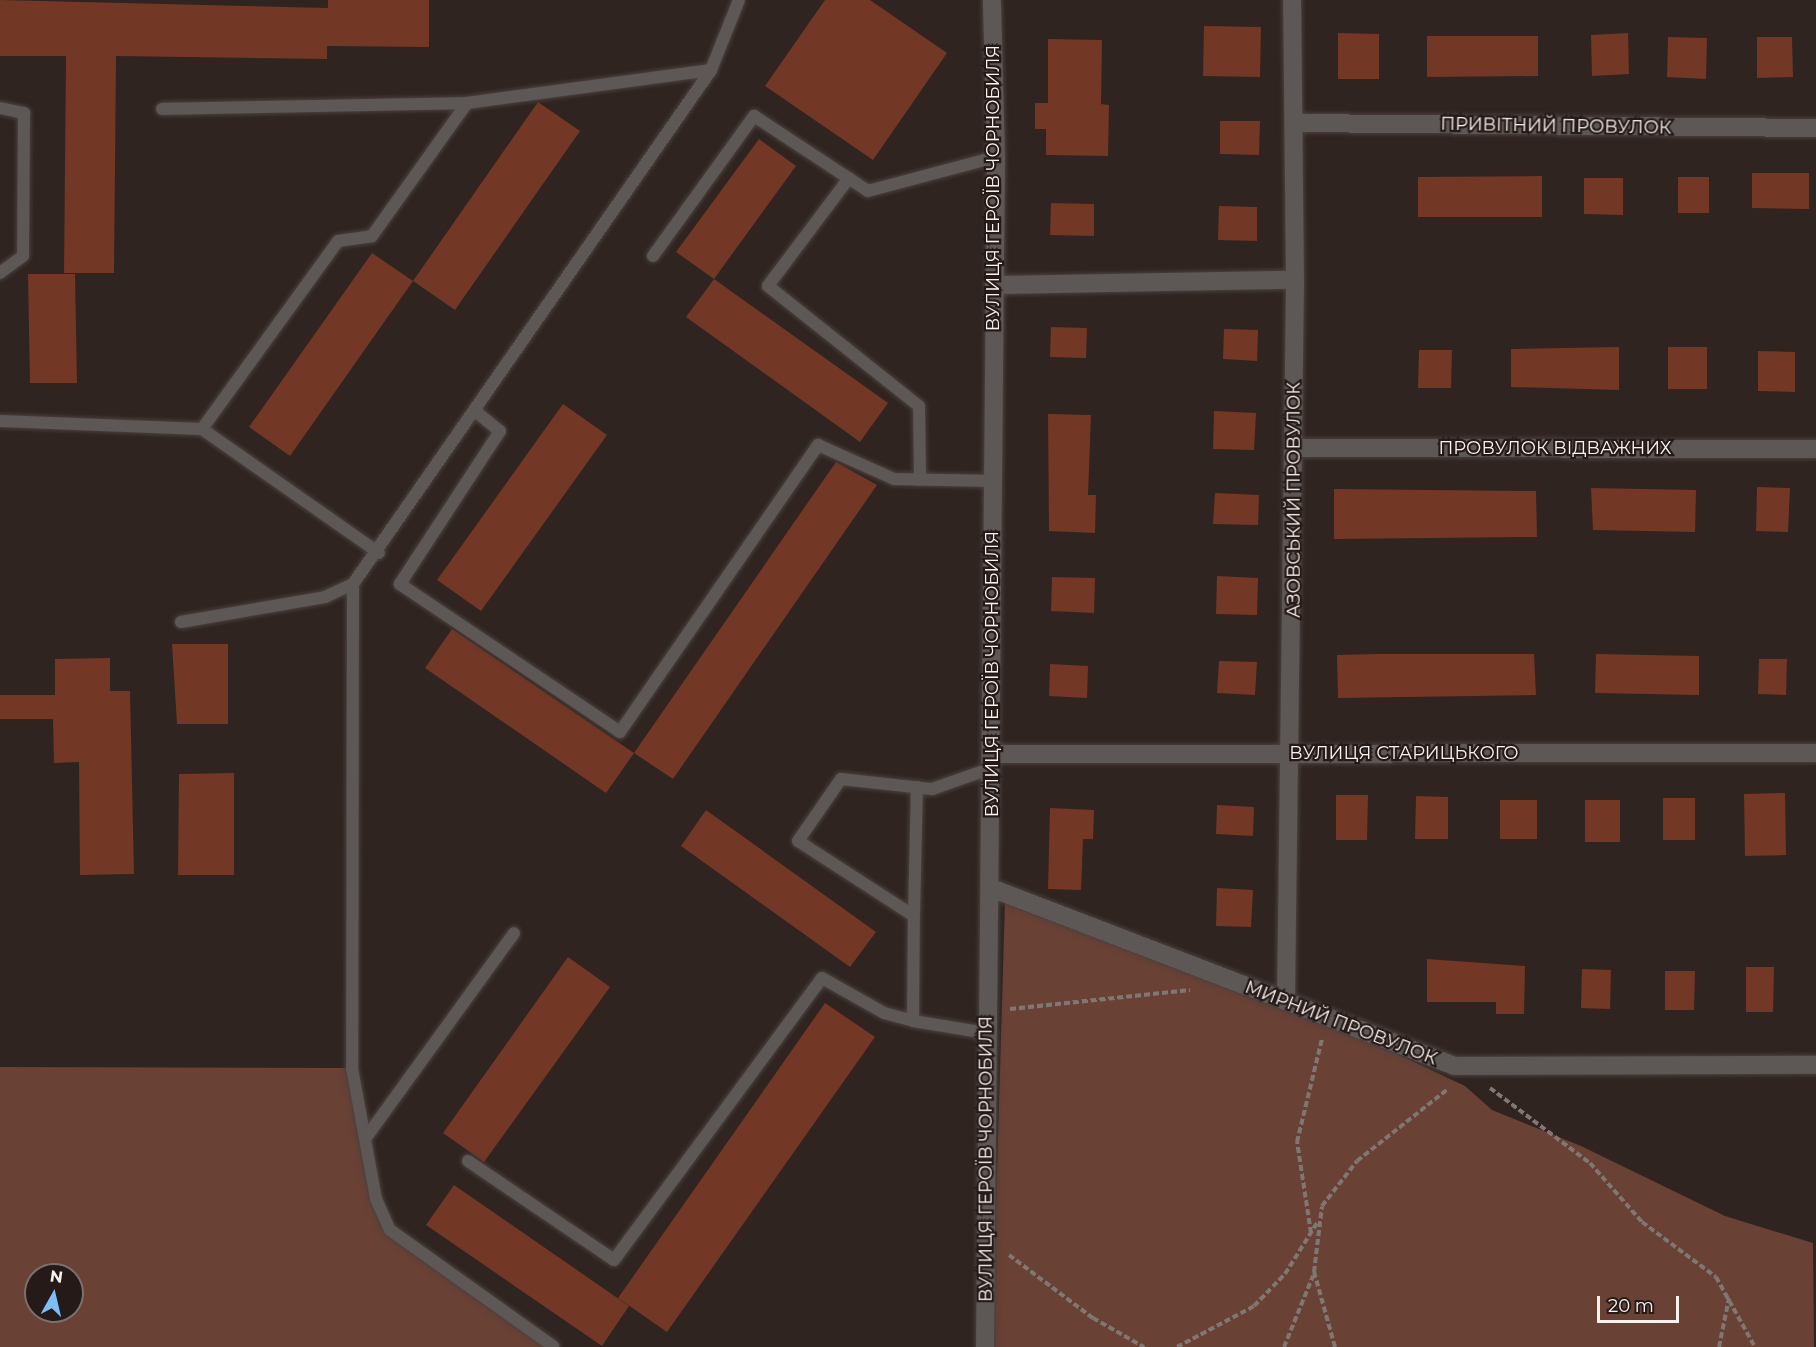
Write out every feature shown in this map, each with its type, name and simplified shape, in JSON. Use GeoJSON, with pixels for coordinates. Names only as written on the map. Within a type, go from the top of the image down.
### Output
{"type":"FeatureCollection","features":[{"type":"Feature","properties":{"kind":"street","name":"ВУЛИЦЯ ГЕРОЇВ ЧОРНОБИЛЯ"},"geometry":{"type":"LineString","coordinates":[[985,1347],[986,1033],[991,888],[996,157],[992,0]]}},
{"type":"Feature","properties":{"kind":"street","name":"АЗОВСЬКИЙ ПРОВУЛОК"},"geometry":{"type":"LineString","coordinates":[[1286,1000],[1292,753],[1296,123],[1292,0]]}},
{"type":"Feature","properties":{"kind":"street","name":"ПРИВІТНИЙ ПРОВУЛОК"},"geometry":{"type":"LineString","coordinates":[[1296,123],[1816,128]]}},
{"type":"Feature","properties":{"kind":"street"},"geometry":{"type":"LineString","coordinates":[[994,285],[1295,280]]}},
{"type":"Feature","properties":{"kind":"street","name":"ПРОВУЛОК ВІДВАЖНИХ"},"geometry":{"type":"LineString","coordinates":[[1294,448],[1816,449]]}},
{"type":"Feature","properties":{"kind":"street","name":"ВУЛИЦЯ СТАРИЦЬКОГО"},"geometry":{"type":"LineString","coordinates":[[992,761],[1292,753],[1816,753]]}},
{"type":"Feature","properties":{"kind":"street","name":"МИРНИЙ ПРОВУЛОК"},"geometry":{"type":"LineString","coordinates":[[991,888],[1286,1000],[1423,1058],[1470,1068],[1816,1065]]}},
{"type":"Feature","properties":{"kind":"lane"},"geometry":{"type":"LineString","coordinates":[[181,622],[325,597],[353,584],[379,552],[711,70],[739,0]]}},
{"type":"Feature","properties":{"kind":"lane"},"geometry":{"type":"LineString","coordinates":[[162,109],[467,103],[711,70]]}},
{"type":"Feature","properties":{"kind":"lane"},"geometry":{"type":"LineString","coordinates":[[202,429],[338,241],[372,236],[467,103]]}},
{"type":"Feature","properties":{"kind":"lane"},"geometry":{"type":"LineString","coordinates":[[0,108],[24,113],[23,256],[0,273]]}},
{"type":"Feature","properties":{"kind":"lane"},"geometry":{"type":"LineString","coordinates":[[653,256],[754,116],[868,191],[996,157]]}},
{"type":"Feature","properties":{"kind":"lane"},"geometry":{"type":"LineString","coordinates":[[849,178],[768,286],[919,406],[920,480]]}},
{"type":"Feature","properties":{"kind":"lane"},"geometry":{"type":"LineString","coordinates":[[475,411],[500,431],[400,584],[620,732],[818,445],[894,479],[993,481]]}},
{"type":"Feature","properties":{"kind":"lane"},"geometry":{"type":"LineString","coordinates":[[0,422],[202,429],[379,552]]}},
{"type":"Feature","properties":{"kind":"lane"},"geometry":{"type":"LineString","coordinates":[[353,584],[352,1068],[376,1199],[390,1230],[554,1347]]}},
{"type":"Feature","properties":{"kind":"lane"},"geometry":{"type":"LineString","coordinates":[[914,916],[798,841],[841,779],[932,789],[992,761]]}},
{"type":"Feature","properties":{"kind":"lane"},"geometry":{"type":"LineString","coordinates":[[913,1022],[917,787]]}},
{"type":"Feature","properties":{"kind":"lane"},"geometry":{"type":"LineString","coordinates":[[365,1139],[514,933]]}},
{"type":"Feature","properties":{"kind":"lane"},"geometry":{"type":"LineString","coordinates":[[468,1161],[614,1260],[822,978],[884,1013],[913,1022],[986,1033]]}},
{"type":"Feature","properties":{"kind":"path"},"geometry":{"type":"LineString","coordinates":[[987,1011],[1196,989]]}},
{"type":"Feature","properties":{"kind":"path"},"geometry":{"type":"LineString","coordinates":[[1311,1233],[1297,1142],[1322,1043],[1321,1015]]}},
{"type":"Feature","properties":{"kind":"path"},"geometry":{"type":"LineString","coordinates":[[1177,1347],[1254,1306],[1285,1274],[1319,1220],[1340,1178],[1417,1118],[1470,1068],[1503,1101],[1590,1163],[1642,1222],[1716,1277],[1755,1347]]}},
{"type":"Feature","properties":{"kind":"path"},"geometry":{"type":"LineString","coordinates":[[1284,1347],[1314,1272],[1319,1220]]}},
{"type":"Feature","properties":{"kind":"path"},"geometry":{"type":"LineString","coordinates":[[985,1236],[1093,1318],[1144,1347]]}},
{"type":"Feature","properties":{"kind":"path"},"geometry":{"type":"LineString","coordinates":[[1314,1272],[1335,1347]]}},
{"type":"Feature","properties":{"kind":"path"},"geometry":{"type":"LineString","coordinates":[[1719,1347],[1729,1298]]}},
{"type":"Feature","properties":{"kind":"shaded area"},"geometry":{"type":"Polygon","coordinates":[[[1005,900],[1397,1054],[1465,1086],[1492,1110],[1581,1146],[1725,1216],[1813,1243],[1814,1347],[992,1347],[1005,900]]]}},
{"type":"Feature","properties":{"kind":"shaded area"},"geometry":{"type":"Polygon","coordinates":[[[0,1067],[352,1068],[376,1199],[390,1230],[554,1347],[0,1347],[0,1067]]]}},
{"type":"Feature","properties":{"kind":"building"},"geometry":{"type":"Polygon","coordinates":[[[0,0],[328,8],[328,0],[429,0],[429,47],[327,46],[327,59],[116,56],[114,273],[64,273],[66,56],[0,56],[0,0]]]}},
{"type":"Feature","properties":{"kind":"building"},"geometry":{"type":"Polygon","coordinates":[[[825,0],[870,0],[947,53],[873,160],[765,86],[825,0]]]}},
{"type":"Feature","properties":{"kind":"building"},"geometry":{"type":"Polygon","coordinates":[[[1204,26],[1261,27],[1260,77],[1203,76],[1204,26]]]}},
{"type":"Feature","properties":{"kind":"building"},"geometry":{"type":"Polygon","coordinates":[[[1338,33],[1379,34],[1379,79],[1338,79],[1338,33]]]}},
{"type":"Feature","properties":{"kind":"building"},"geometry":{"type":"Polygon","coordinates":[[[1628,33],[1629,74],[1592,76],[1591,35],[1628,33]]]}},
{"type":"Feature","properties":{"kind":"building"},"geometry":{"type":"Polygon","coordinates":[[[1427,36],[1538,36],[1538,76],[1427,77],[1427,36]]]}},
{"type":"Feature","properties":{"kind":"building"},"geometry":{"type":"Polygon","coordinates":[[[1668,37],[1707,38],[1706,79],[1667,77],[1668,37]]]}},
{"type":"Feature","properties":{"kind":"building"},"geometry":{"type":"Polygon","coordinates":[[[1757,37],[1792,37],[1793,77],[1757,78],[1757,37]]]}},
{"type":"Feature","properties":{"kind":"building"},"geometry":{"type":"Polygon","coordinates":[[[1048,39],[1102,40],[1101,104],[1109,105],[1108,156],[1046,155],[1046,129],[1035,129],[1035,103],[1048,103],[1048,39]]]}},
{"type":"Feature","properties":{"kind":"building"},"geometry":{"type":"Polygon","coordinates":[[[538,102],[580,131],[455,310],[413,281],[538,102]]]}},
{"type":"Feature","properties":{"kind":"building"},"geometry":{"type":"Polygon","coordinates":[[[1220,121],[1260,121],[1259,155],[1220,154],[1220,121]]]}},
{"type":"Feature","properties":{"kind":"building"},"geometry":{"type":"Polygon","coordinates":[[[759,139],[796,166],[714,279],[676,252],[759,139]]]}},
{"type":"Feature","properties":{"kind":"building"},"geometry":{"type":"Polygon","coordinates":[[[1752,173],[1809,173],[1809,209],[1752,208],[1752,173]]]}},
{"type":"Feature","properties":{"kind":"building"},"geometry":{"type":"Polygon","coordinates":[[[1542,176],[1542,217],[1418,217],[1418,177],[1542,176]]]}},
{"type":"Feature","properties":{"kind":"building"},"geometry":{"type":"Polygon","coordinates":[[[1678,177],[1709,177],[1709,213],[1678,213],[1678,177]]]}},
{"type":"Feature","properties":{"kind":"building"},"geometry":{"type":"Polygon","coordinates":[[[1584,178],[1623,178],[1623,215],[1584,214],[1584,178]]]}},
{"type":"Feature","properties":{"kind":"building"},"geometry":{"type":"Polygon","coordinates":[[[1051,203],[1094,204],[1094,236],[1050,235],[1051,203]]]}},
{"type":"Feature","properties":{"kind":"building"},"geometry":{"type":"Polygon","coordinates":[[[1219,206],[1257,207],[1257,241],[1218,240],[1219,206]]]}},
{"type":"Feature","properties":{"kind":"building"},"geometry":{"type":"Polygon","coordinates":[[[372,253],[413,281],[290,456],[249,427],[372,253]]]}},
{"type":"Feature","properties":{"kind":"building"},"geometry":{"type":"Polygon","coordinates":[[[28,274],[75,274],[77,383],[30,383],[28,274]]]}},
{"type":"Feature","properties":{"kind":"building"},"geometry":{"type":"Polygon","coordinates":[[[714,279],[888,403],[860,442],[686,317],[714,279]]]}},
{"type":"Feature","properties":{"kind":"building"},"geometry":{"type":"Polygon","coordinates":[[[1051,327],[1087,328],[1086,358],[1050,357],[1051,327]]]}},
{"type":"Feature","properties":{"kind":"building"},"geometry":{"type":"Polygon","coordinates":[[[1224,329],[1258,330],[1257,361],[1223,359],[1224,329]]]}},
{"type":"Feature","properties":{"kind":"building"},"geometry":{"type":"Polygon","coordinates":[[[1619,347],[1619,390],[1511,387],[1511,349],[1619,347]]]}},
{"type":"Feature","properties":{"kind":"building"},"geometry":{"type":"Polygon","coordinates":[[[1668,347],[1707,347],[1707,389],[1668,389],[1668,347]]]}},
{"type":"Feature","properties":{"kind":"building"},"geometry":{"type":"Polygon","coordinates":[[[1419,350],[1452,350],[1451,388],[1418,388],[1419,350]]]}},
{"type":"Feature","properties":{"kind":"building"},"geometry":{"type":"Polygon","coordinates":[[[1758,351],[1795,352],[1795,392],[1758,391],[1758,351]]]}},
{"type":"Feature","properties":{"kind":"building"},"geometry":{"type":"Polygon","coordinates":[[[563,404],[607,435],[481,611],[437,580],[563,404]]]}},
{"type":"Feature","properties":{"kind":"building"},"geometry":{"type":"Polygon","coordinates":[[[1214,411],[1256,413],[1254,450],[1213,449],[1214,411]]]}},
{"type":"Feature","properties":{"kind":"building"},"geometry":{"type":"Polygon","coordinates":[[[1048,414],[1091,415],[1088,495],[1096,495],[1095,533],[1049,531],[1048,414]]]}},
{"type":"Feature","properties":{"kind":"building"},"geometry":{"type":"Polygon","coordinates":[[[836,462],[877,485],[673,779],[634,753],[836,462]]]}},
{"type":"Feature","properties":{"kind":"building"},"geometry":{"type":"Polygon","coordinates":[[[1757,487],[1790,488],[1788,532],[1756,531],[1757,487]]]}},
{"type":"Feature","properties":{"kind":"building"},"geometry":{"type":"Polygon","coordinates":[[[1591,488],[1696,490],[1695,532],[1593,530],[1591,488]]]}},
{"type":"Feature","properties":{"kind":"building"},"geometry":{"type":"Polygon","coordinates":[[[1334,489],[1536,491],[1537,537],[1334,539],[1334,489]]]}},
{"type":"Feature","properties":{"kind":"building"},"geometry":{"type":"Polygon","coordinates":[[[1215,493],[1259,495],[1258,525],[1213,524],[1215,493]]]}},
{"type":"Feature","properties":{"kind":"building"},"geometry":{"type":"Polygon","coordinates":[[[1217,576],[1258,578],[1257,615],[1216,614],[1217,576]]]}},
{"type":"Feature","properties":{"kind":"building"},"geometry":{"type":"Polygon","coordinates":[[[1052,577],[1095,578],[1094,613],[1051,611],[1052,577]]]}},
{"type":"Feature","properties":{"kind":"building"},"geometry":{"type":"Polygon","coordinates":[[[452,629],[634,753],[606,793],[425,668],[452,629]]]}},
{"type":"Feature","properties":{"kind":"building"},"geometry":{"type":"Polygon","coordinates":[[[172,644],[228,644],[228,724],[177,724],[172,644]]]}},
{"type":"Feature","properties":{"kind":"building"},"geometry":{"type":"Polygon","coordinates":[[[1534,654],[1536,695],[1338,698],[1337,655],[1534,654]]]}},
{"type":"Feature","properties":{"kind":"building"},"geometry":{"type":"Polygon","coordinates":[[[1596,654],[1699,656],[1699,695],[1595,693],[1596,654]]]}},
{"type":"Feature","properties":{"kind":"building"},"geometry":{"type":"Polygon","coordinates":[[[110,658],[110,691],[130,691],[134,874],[80,875],[79,762],[54,763],[53,719],[0,719],[0,695],[55,695],[55,659],[110,658]]]}},
{"type":"Feature","properties":{"kind":"building"},"geometry":{"type":"Polygon","coordinates":[[[1759,659],[1787,659],[1786,695],[1758,694],[1759,659]]]}},
{"type":"Feature","properties":{"kind":"building"},"geometry":{"type":"Polygon","coordinates":[[[1219,661],[1257,662],[1255,695],[1217,693],[1219,661]]]}},
{"type":"Feature","properties":{"kind":"building"},"geometry":{"type":"Polygon","coordinates":[[[1050,664],[1088,666],[1087,698],[1049,696],[1050,664]]]}},
{"type":"Feature","properties":{"kind":"building"},"geometry":{"type":"Polygon","coordinates":[[[234,773],[234,875],[178,875],[179,774],[234,773]]]}},
{"type":"Feature","properties":{"kind":"building"},"geometry":{"type":"Polygon","coordinates":[[[1785,793],[1786,855],[1745,856],[1744,794],[1785,793]]]}},
{"type":"Feature","properties":{"kind":"building"},"geometry":{"type":"Polygon","coordinates":[[[1336,795],[1368,795],[1367,840],[1336,840],[1336,795]]]}},
{"type":"Feature","properties":{"kind":"building"},"geometry":{"type":"Polygon","coordinates":[[[1416,796],[1448,797],[1448,839],[1415,839],[1416,796]]]}},
{"type":"Feature","properties":{"kind":"building"},"geometry":{"type":"Polygon","coordinates":[[[1663,798],[1695,798],[1695,840],[1663,840],[1663,798]]]}},
{"type":"Feature","properties":{"kind":"building"},"geometry":{"type":"Polygon","coordinates":[[[1500,800],[1537,800],[1537,839],[1500,839],[1500,800]]]}},
{"type":"Feature","properties":{"kind":"building"},"geometry":{"type":"Polygon","coordinates":[[[1585,800],[1620,800],[1620,842],[1585,842],[1585,800]]]}},
{"type":"Feature","properties":{"kind":"building"},"geometry":{"type":"Polygon","coordinates":[[[1217,805],[1254,807],[1253,836],[1216,834],[1217,805]]]}},
{"type":"Feature","properties":{"kind":"building"},"geometry":{"type":"Polygon","coordinates":[[[1050,808],[1094,810],[1093,839],[1083,839],[1081,890],[1048,889],[1050,808]]]}},
{"type":"Feature","properties":{"kind":"building"},"geometry":{"type":"Polygon","coordinates":[[[706,810],[876,932],[850,967],[681,846],[706,810]]]}},
{"type":"Feature","properties":{"kind":"building"},"geometry":{"type":"Polygon","coordinates":[[[1217,888],[1253,890],[1251,927],[1216,926],[1217,888]]]}},
{"type":"Feature","properties":{"kind":"building"},"geometry":{"type":"Polygon","coordinates":[[[568,957],[610,987],[484,1162],[443,1133],[568,957]]]}},
{"type":"Feature","properties":{"kind":"building"},"geometry":{"type":"Polygon","coordinates":[[[1427,959],[1525,966],[1524,1014],[1496,1014],[1496,1002],[1427,1002],[1427,959]]]}},
{"type":"Feature","properties":{"kind":"building"},"geometry":{"type":"Polygon","coordinates":[[[1746,967],[1774,967],[1773,1012],[1746,1012],[1746,967]]]}},
{"type":"Feature","properties":{"kind":"building"},"geometry":{"type":"Polygon","coordinates":[[[1582,969],[1611,970],[1610,1009],[1581,1008],[1582,969]]]}},
{"type":"Feature","properties":{"kind":"building"},"geometry":{"type":"Polygon","coordinates":[[[1665,971],[1695,971],[1694,1010],[1665,1010],[1665,971]]]}},
{"type":"Feature","properties":{"kind":"building"},"geometry":{"type":"Polygon","coordinates":[[[825,1003],[875,1037],[667,1332],[618,1298],[825,1003]]]}},
{"type":"Feature","properties":{"kind":"building"},"geometry":{"type":"Polygon","coordinates":[[[454,1185],[629,1306],[602,1346],[426,1225],[454,1185]]]}}]}
